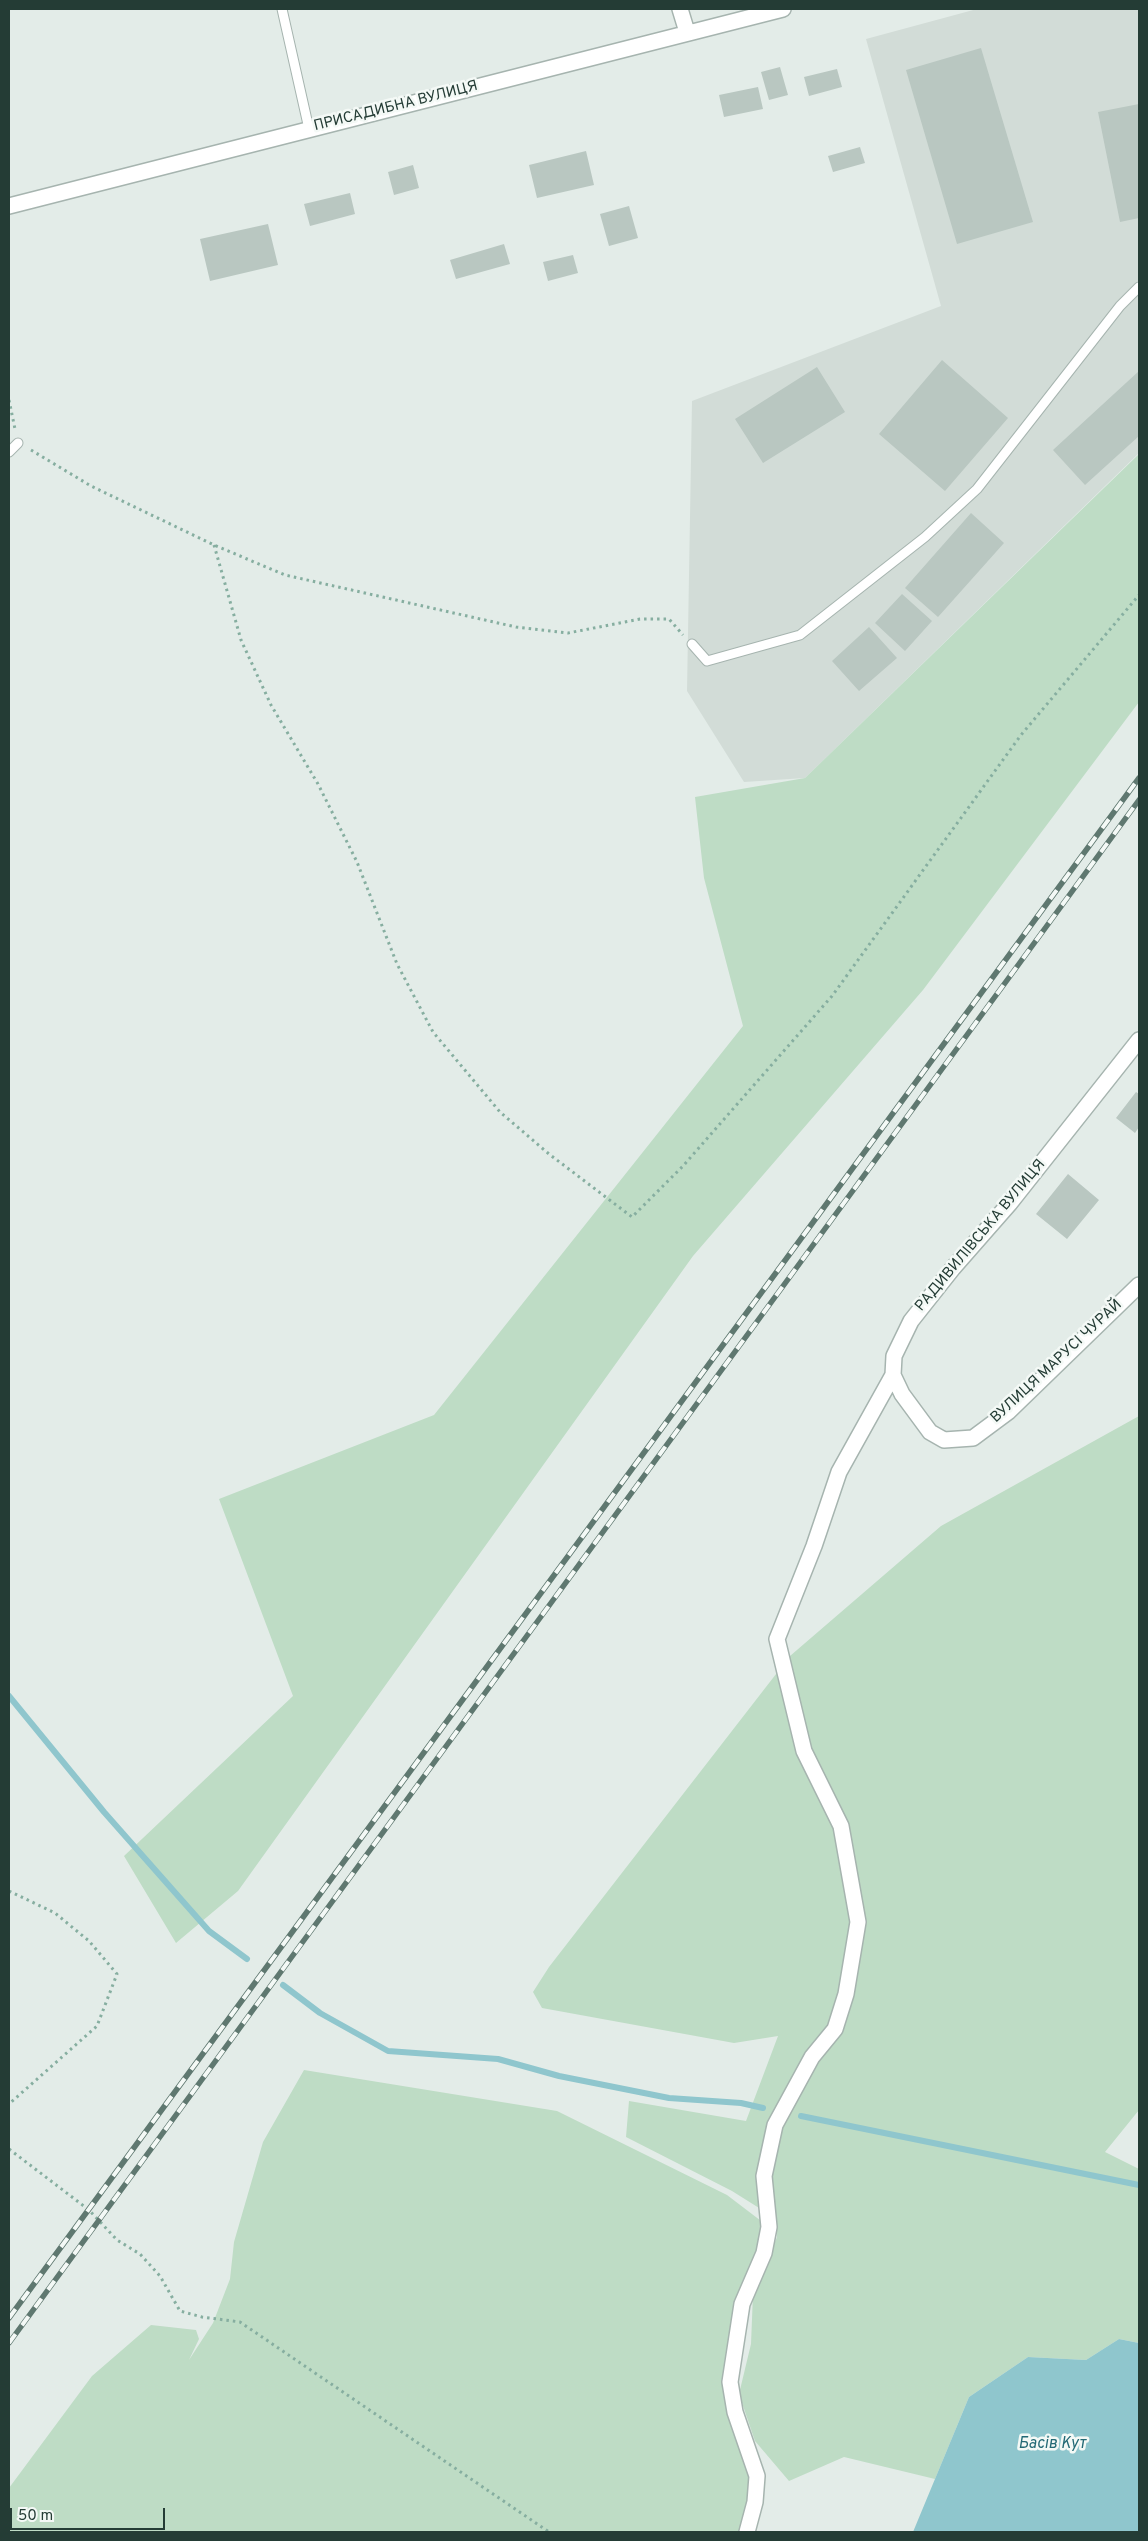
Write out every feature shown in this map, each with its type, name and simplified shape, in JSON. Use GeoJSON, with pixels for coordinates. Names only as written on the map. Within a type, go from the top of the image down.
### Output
{"type":"FeatureCollection","features":[{"type":"Feature","properties":{"kind":"street"},"geometry":{"type":"LineString","coordinates":[[680,9],[687,32]]}},
{"type":"Feature","properties":{"kind":"street","name":"ПРИСАДИБНА ВУЛИЦЯ"},"geometry":{"type":"LineString","coordinates":[[9,206],[783,9]]}},
{"type":"Feature","properties":{"kind":"street","name":"РАДИВИЛІВСЬКА ВУЛИЦЯ"},"geometry":{"type":"LineString","coordinates":[[747,2532],[755,2502],[757,2476],[734,2412],[730,2382],[742,2304],[764,2253],[770,2227],[764,2176],[775,2125],[812,2057],[835,2029],[846,1994],[858,1922],[841,1826],[804,1751],[778,1639],[814,1546],[839,1472],[892,1375],[894,1356],[911,1321],[953,1268],[1010,1203],[1139,1040]]}},
{"type":"Feature","properties":{"kind":"street","name":"ВУЛИЦЯ МАРУСІ ЧУРАЙ"},"geometry":{"type":"LineString","coordinates":[[892,1375],[902,1394],[930,1432],[944,1440],[973,1438],[1008,1412],[1139,1285]]}},
{"type":"Feature","properties":{"kind":"lane"},"geometry":{"type":"LineString","coordinates":[[282,9],[309,129]]}},
{"type":"Feature","properties":{"kind":"lane"},"geometry":{"type":"LineString","coordinates":[[692,644],[707,661],[800,634],[925,537],[977,489],[1120,306],[1139,287]]}},
{"type":"Feature","properties":{"kind":"lane"},"geometry":{"type":"LineString","coordinates":[[9,452],[18,443]]}},
{"type":"Feature","properties":{"kind":"path"},"geometry":{"type":"LineString","coordinates":[[9,400],[18,443],[91,486],[214,545],[285,575],[516,627],[568,633],[640,619],[669,619],[692,644]]}},
{"type":"Feature","properties":{"kind":"path"},"geometry":{"type":"LineString","coordinates":[[214,545],[241,640],[271,705],[318,784],[357,862],[397,964],[433,1032],[500,1112],[549,1154],[632,1217],[683,1166],[832,996],[1021,735],[1139,595]]}},
{"type":"Feature","properties":{"kind":"path"},"geometry":{"type":"LineString","coordinates":[[9,1891],[55,1913],[89,1941],[117,1974],[97,2026],[9,2104]]}},
{"type":"Feature","properties":{"kind":"path"},"geometry":{"type":"LineString","coordinates":[[9,2149],[52,2180],[101,2220],[117,2240],[140,2254],[160,2276],[180,2311],[240,2322],[549,2532]]}},
{"type":"Feature","properties":{"kind":"shaded area"},"geometry":{"type":"Polygon","coordinates":[[[977,9],[1139,9],[1139,453],[805,778],[744,782],[687,691],[692,401],[941,306],[866,39],[977,9]]]}},
{"type":"Feature","properties":{"kind":"green space"},"geometry":{"type":"Polygon","coordinates":[[[1139,454],[1139,702],[923,990],[693,1256],[238,1891],[176,1943],[124,1856],[293,1696],[219,1499],[434,1415],[743,1026],[704,878],[695,797],[805,778],[1139,454]]]}},
{"type":"Feature","properties":{"kind":"green space"},"geometry":{"type":"Polygon","coordinates":[[[1139,1416],[1139,2110],[1105,2152],[1139,2169],[1139,2343],[1119,2339],[1086,2360],[1028,2357],[969,2397],[935,2479],[844,2457],[789,2481],[755,2441],[739,2394],[751,2344],[753,2294],[777,2237],[775,2218],[732,2191],[626,2137],[629,2101],[746,2121],[778,2036],[734,2043],[542,2008],[533,1992],[549,1967],[790,1656],[941,1526],[1139,1416]]]}},
{"type":"Feature","properties":{"kind":"green space"},"geometry":{"type":"Polygon","coordinates":[[[304,2070],[557,2111],[727,2195],[769,2227],[753,2276],[730,2382],[757,2476],[747,2532],[9,2532],[9,2488],[92,2376],[151,2325],[196,2330],[199,2339],[189,2360],[213,2323],[230,2279],[234,2242],[263,2142],[304,2070]]]}},
{"type":"Feature","properties":{"kind":"water","name":"Басів Кут"},"geometry":{"type":"Polygon","coordinates":[[[1119,2339],[1139,2343],[1139,2532],[913,2532],[969,2397],[1028,2357],[1086,2360],[1119,2339]]]}},
{"type":"Feature","properties":{"kind":"building"},"geometry":{"type":"Polygon","coordinates":[[[981,48],[1033,222],[957,244],[906,70],[981,48]]]}},
{"type":"Feature","properties":{"kind":"building"},"geometry":{"type":"Polygon","coordinates":[[[780,67],[788,95],[769,100],[761,72],[780,67]]]}},
{"type":"Feature","properties":{"kind":"building"},"geometry":{"type":"Polygon","coordinates":[[[837,69],[842,87],[809,96],[804,77],[837,69]]]}},
{"type":"Feature","properties":{"kind":"building"},"geometry":{"type":"Polygon","coordinates":[[[758,87],[763,109],[724,117],[719,95],[758,87]]]}},
{"type":"Feature","properties":{"kind":"building"},"geometry":{"type":"Polygon","coordinates":[[[1139,104],[1139,218],[1120,222],[1098,112],[1139,104]]]}},
{"type":"Feature","properties":{"kind":"building"},"geometry":{"type":"Polygon","coordinates":[[[860,147],[865,163],[833,172],[828,156],[860,147]]]}},
{"type":"Feature","properties":{"kind":"building"},"geometry":{"type":"Polygon","coordinates":[[[586,151],[594,185],[537,198],[529,165],[586,151]]]}},
{"type":"Feature","properties":{"kind":"building"},"geometry":{"type":"Polygon","coordinates":[[[413,165],[419,188],[394,195],[388,172],[413,165]]]}},
{"type":"Feature","properties":{"kind":"building"},"geometry":{"type":"Polygon","coordinates":[[[350,193],[355,214],[310,226],[304,204],[350,193]]]}},
{"type":"Feature","properties":{"kind":"building"},"geometry":{"type":"Polygon","coordinates":[[[629,206],[638,238],[609,246],[600,214],[629,206]]]}},
{"type":"Feature","properties":{"kind":"building"},"geometry":{"type":"Polygon","coordinates":[[[268,224],[278,265],[210,281],[200,239],[268,224]]]}},
{"type":"Feature","properties":{"kind":"building"},"geometry":{"type":"Polygon","coordinates":[[[504,244],[510,264],[456,279],[450,260],[504,244]]]}},
{"type":"Feature","properties":{"kind":"building"},"geometry":{"type":"Polygon","coordinates":[[[573,255],[578,273],[548,281],[543,262],[573,255]]]}},
{"type":"Feature","properties":{"kind":"building"},"geometry":{"type":"Polygon","coordinates":[[[942,360],[1008,418],[945,491],[879,434],[942,360]]]}},
{"type":"Feature","properties":{"kind":"building"},"geometry":{"type":"Polygon","coordinates":[[[817,367],[845,412],[763,463],[735,419],[817,367]]]}},
{"type":"Feature","properties":{"kind":"building"},"geometry":{"type":"Polygon","coordinates":[[[1139,371],[1139,436],[1085,485],[1053,450],[1139,371]]]}},
{"type":"Feature","properties":{"kind":"building"},"geometry":{"type":"Polygon","coordinates":[[[971,513],[1004,543],[938,617],[905,588],[971,513]]]}},
{"type":"Feature","properties":{"kind":"building"},"geometry":{"type":"Polygon","coordinates":[[[902,594],[932,621],[905,651],[875,623],[902,594]]]}},
{"type":"Feature","properties":{"kind":"building"},"geometry":{"type":"Polygon","coordinates":[[[869,627],[897,658],[859,691],[832,661],[869,627]]]}},
{"type":"Feature","properties":{"kind":"building"},"geometry":{"type":"Polygon","coordinates":[[[1136,1092],[1139,1094],[1139,1127],[1135,1133],[1116,1118],[1136,1092]]]}},
{"type":"Feature","properties":{"kind":"building"},"geometry":{"type":"Polygon","coordinates":[[[1068,1174],[1099,1200],[1067,1239],[1036,1214],[1068,1174]]]}},
{"type":"Feature","properties":{"kind":"waterway"},"geometry":{"type":"LineString","coordinates":[[9,1696],[104,1812],[209,1931],[247,1959]]}},
{"type":"Feature","properties":{"kind":"waterway"},"geometry":{"type":"LineString","coordinates":[[283,1985],[320,2013],[388,2051],[498,2059],[559,2076],[669,2098],[741,2103],[763,2108]]}},
{"type":"Feature","properties":{"kind":"waterway"},"geometry":{"type":"LineString","coordinates":[[801,2116],[1139,2185]]}},
{"type":"Feature","properties":{"kind":"railway"},"geometry":{"type":"LineString","coordinates":[[9,2318],[1139,778]]}},
{"type":"Feature","properties":{"kind":"railway"},"geometry":{"type":"LineString","coordinates":[[9,2343],[1139,800]]}}]}
